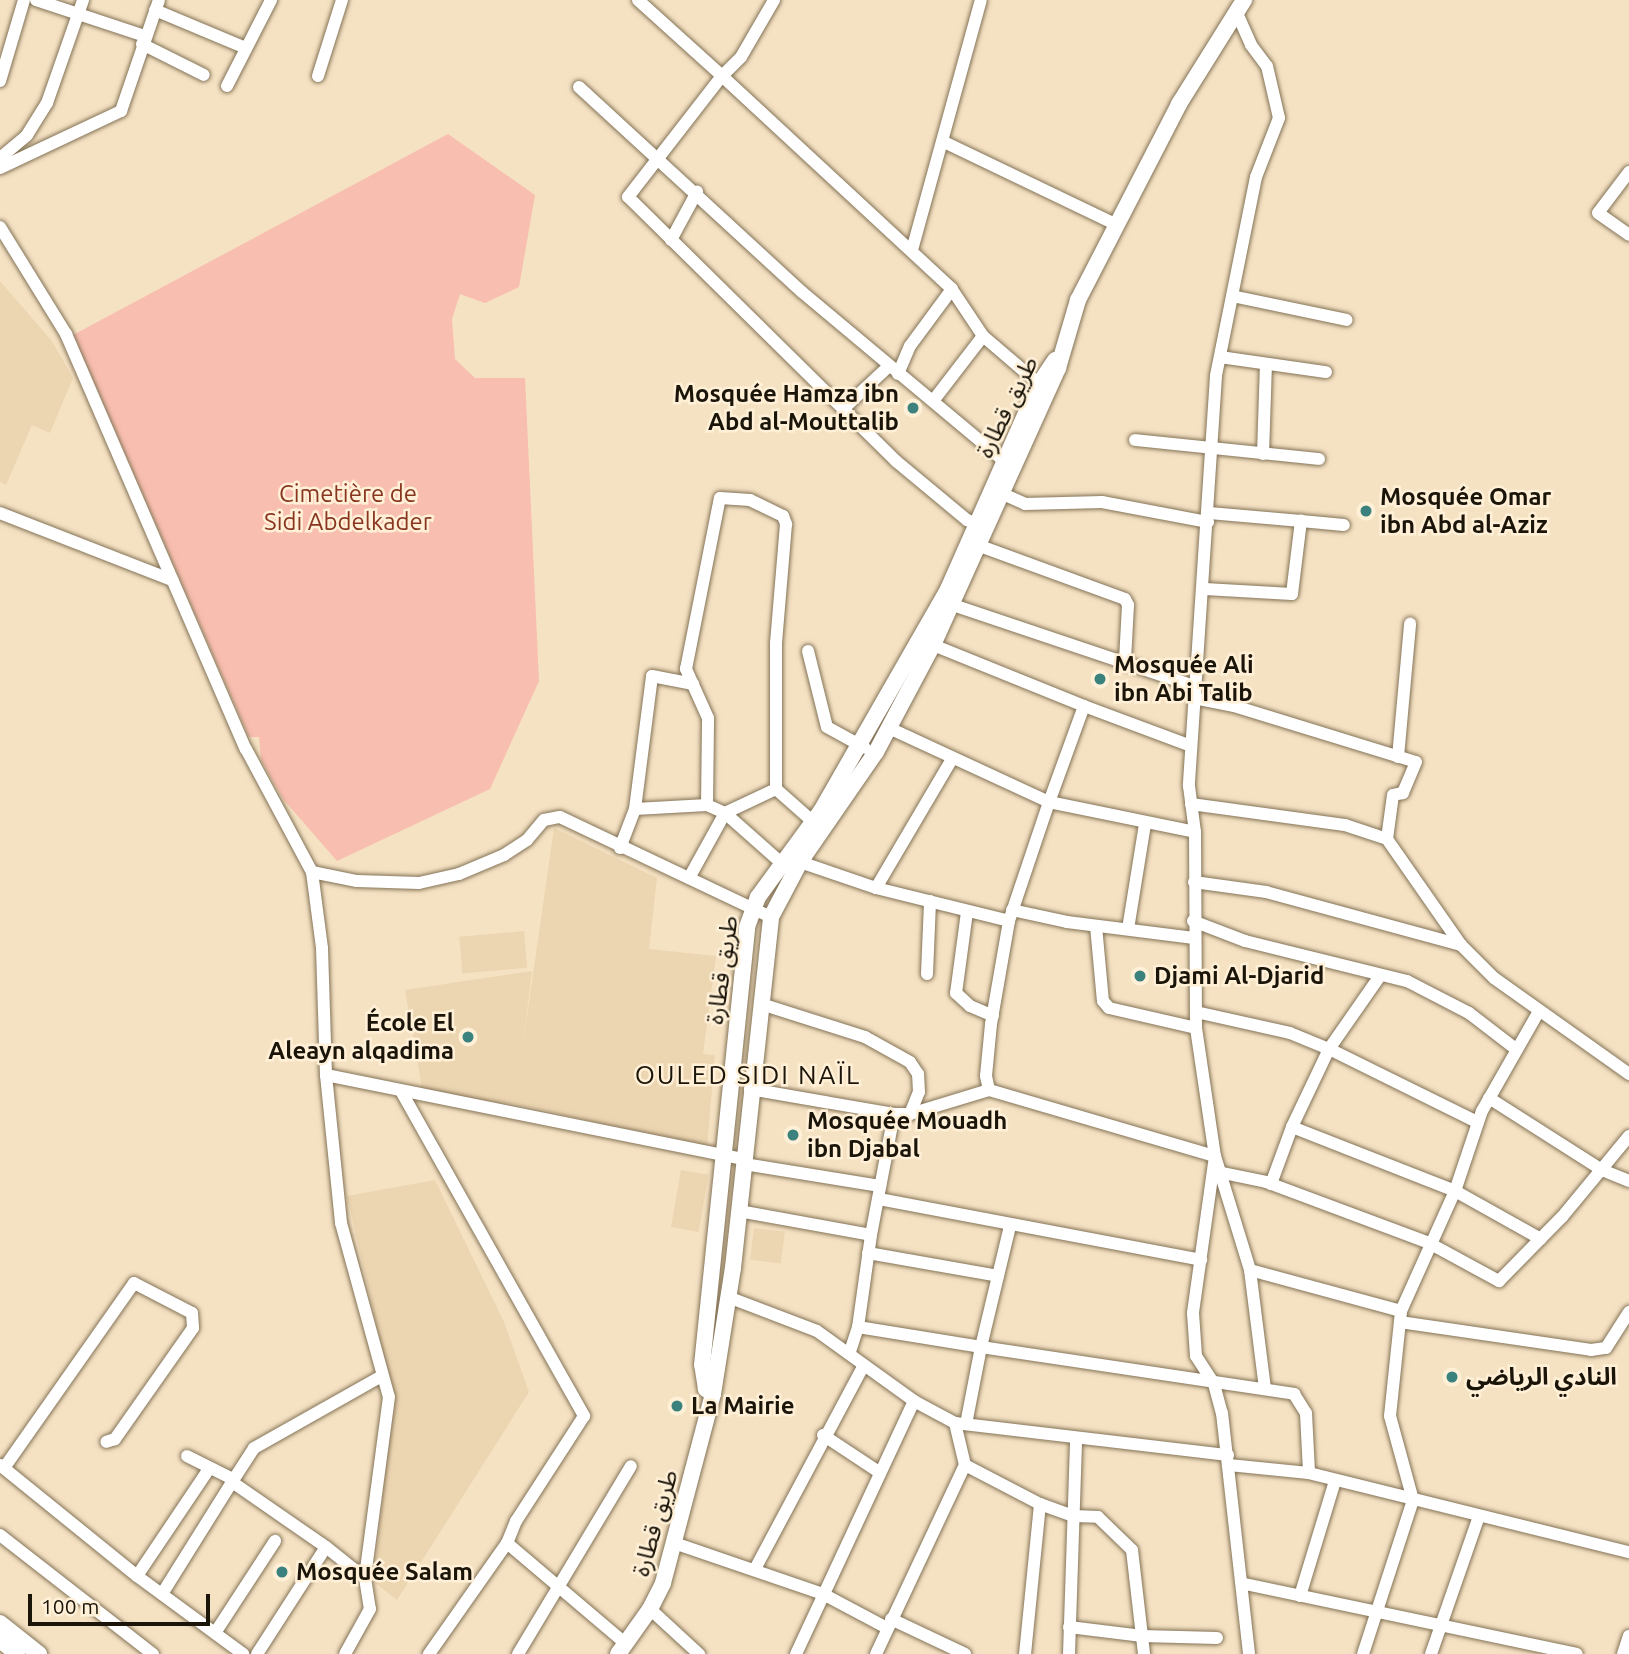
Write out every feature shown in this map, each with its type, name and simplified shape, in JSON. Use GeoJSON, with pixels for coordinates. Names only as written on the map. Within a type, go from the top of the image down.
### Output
{"type":"FeatureCollection","features":[{"type":"Feature","properties":{"kind":"main road","name":"طريق قطارة"},"geometry":{"type":"LineString","coordinates":[[713,1394],[706,1388],[702,1365],[744,952],[754,909],[781,863],[818,826],[876,751],[889,728],[953,605],[980,546],[983,526],[1059,356],[1078,300],[1179,104],[1240,5]]}},
{"type":"Feature","properties":{"kind":"main road","name":"طريق قطارة"},"geometry":{"type":"LineString","coordinates":[[621,1648],[650,1609],[677,1544],[713,1394],[739,1211],[750,1089],[771,917],[860,747],[1003,494],[1010,466]]}},
{"type":"Feature","properties":{"kind":"main road"},"geometry":{"type":"LineString","coordinates":[[0,1623],[39,1654]]}},
{"type":"Feature","properties":{"kind":"main road"},"geometry":{"type":"LineString","coordinates":[[0,1640],[17,1654]]}},
{"type":"Feature","properties":{"kind":"street"},"geometry":{"type":"LineString","coordinates":[[0,81],[24,0]]}},
{"type":"Feature","properties":{"kind":"street"},"geometry":{"type":"LineString","coordinates":[[36,0],[78,13],[144,40],[205,75]]}},
{"type":"Feature","properties":{"kind":"street"},"geometry":{"type":"LineString","coordinates":[[0,158],[27,135],[47,103],[83,0]]}},
{"type":"Feature","properties":{"kind":"street"},"geometry":{"type":"LineString","coordinates":[[227,86],[271,0]]}},
{"type":"Feature","properties":{"kind":"street"},"geometry":{"type":"LineString","coordinates":[[318,76],[342,0]]}},
{"type":"Feature","properties":{"kind":"street"},"geometry":{"type":"LineString","coordinates":[[638,0],[912,250],[952,289],[983,336],[1044,385]]}},
{"type":"Feature","properties":{"kind":"street"},"geometry":{"type":"LineString","coordinates":[[774,0],[741,57],[722,76],[628,197],[931,492],[983,526]]}},
{"type":"Feature","properties":{"kind":"street"},"geometry":{"type":"LineString","coordinates":[[912,250],[944,142],[981,0]]}},
{"type":"Feature","properties":{"kind":"street"},"geometry":{"type":"LineString","coordinates":[[0,168],[121,111],[157,5],[246,48]]}},
{"type":"Feature","properties":{"kind":"street"},"geometry":{"type":"LineString","coordinates":[[1240,5],[1251,45],[1267,66],[1279,118],[1256,177],[1220,358],[1205,589],[1194,692],[1191,804],[1195,832],[1193,921],[1196,1028],[1215,1156],[1193,1313],[1196,1356],[1214,1384],[1228,1460],[1245,1584],[1249,1654]]}},
{"type":"Feature","properties":{"kind":"street"},"geometry":{"type":"LineString","coordinates":[[579,87],[893,371],[1010,466]]}},
{"type":"Feature","properties":{"kind":"street"},"geometry":{"type":"LineString","coordinates":[[944,142],[1117,225]]}},
{"type":"Feature","properties":{"kind":"street"},"geometry":{"type":"LineString","coordinates":[[1629,172],[1598,213],[1629,235]]}},
{"type":"Feature","properties":{"kind":"street"},"geometry":{"type":"LineString","coordinates":[[671,240],[697,192]]}},
{"type":"Feature","properties":{"kind":"street"},"geometry":{"type":"LineString","coordinates":[[0,227],[66,334],[246,750],[312,872],[322,948],[326,1075],[341,1223],[388,1397],[365,1578],[370,1609],[345,1654]]}},
{"type":"Feature","properties":{"kind":"street"},"geometry":{"type":"LineString","coordinates":[[843,409],[893,371],[952,289]]}},
{"type":"Feature","properties":{"kind":"street"},"geometry":{"type":"LineString","coordinates":[[1232,296],[1347,320]]}},
{"type":"Feature","properties":{"kind":"street"},"geometry":{"type":"LineString","coordinates":[[933,401],[983,336]]}},
{"type":"Feature","properties":{"kind":"street"},"geometry":{"type":"LineString","coordinates":[[1220,358],[1326,372]]}},
{"type":"Feature","properties":{"kind":"street"},"geometry":{"type":"LineString","coordinates":[[1263,454],[1266,364]]}},
{"type":"Feature","properties":{"kind":"street"},"geometry":{"type":"LineString","coordinates":[[1135,440],[1319,459]]}},
{"type":"Feature","properties":{"kind":"street"},"geometry":{"type":"LineString","coordinates":[[1003,494],[1025,504],[1102,502],[1208,517],[1344,525]]}},
{"type":"Feature","properties":{"kind":"street"},"geometry":{"type":"LineString","coordinates":[[707,805],[708,718],[686,669],[720,498],[750,500],[783,516],[786,524],[776,643],[775,789],[818,826]]}},
{"type":"Feature","properties":{"kind":"street"},"geometry":{"type":"LineString","coordinates":[[0,513],[172,580]]}},
{"type":"Feature","properties":{"kind":"street"},"geometry":{"type":"LineString","coordinates":[[1205,589],[1293,594],[1301,521]]}},
{"type":"Feature","properties":{"kind":"street"},"geometry":{"type":"LineString","coordinates":[[980,546],[1125,599],[1128,604],[1125,661]]}},
{"type":"Feature","properties":{"kind":"street"},"geometry":{"type":"LineString","coordinates":[[953,605],[1125,661],[1194,692],[1234,706],[1416,762],[1404,793],[1393,795],[1387,839]]}},
{"type":"Feature","properties":{"kind":"street"},"geometry":{"type":"LineString","coordinates":[[1398,757],[1410,624]]}},
{"type":"Feature","properties":{"kind":"street"},"geometry":{"type":"LineString","coordinates":[[933,645],[1191,746]]}},
{"type":"Feature","properties":{"kind":"street"},"geometry":{"type":"LineString","coordinates":[[808,651],[828,727],[860,747],[876,751]]}},
{"type":"Feature","properties":{"kind":"street"},"geometry":{"type":"LineString","coordinates":[[620,848],[635,809],[652,676],[693,684]]}},
{"type":"Feature","properties":{"kind":"street"},"geometry":{"type":"LineString","coordinates":[[989,1090],[986,1076],[993,1016],[1011,916],[1084,706]]}},
{"type":"Feature","properties":{"kind":"street"},"geometry":{"type":"LineString","coordinates":[[889,728],[1049,802],[1145,824],[1195,832]]}},
{"type":"Feature","properties":{"kind":"street"},"geometry":{"type":"LineString","coordinates":[[876,888],[952,759]]}},
{"type":"Feature","properties":{"kind":"street"},"geometry":{"type":"LineString","coordinates":[[689,878],[725,813],[775,789]]}},
{"type":"Feature","properties":{"kind":"street"},"geometry":{"type":"LineString","coordinates":[[1191,804],[1345,825],[1387,839],[1461,945],[1494,978],[1629,1074]]}},
{"type":"Feature","properties":{"kind":"street"},"geometry":{"type":"LineString","coordinates":[[635,809],[707,805],[725,813],[781,863],[967,912],[1195,938]]}},
{"type":"Feature","properties":{"kind":"street"},"geometry":{"type":"LineString","coordinates":[[312,872],[357,881],[433,880],[504,855],[527,840],[544,820],[560,817],[620,848],[771,917]]}},
{"type":"Feature","properties":{"kind":"street"},"geometry":{"type":"LineString","coordinates":[[1128,929],[1145,824]]}},
{"type":"Feature","properties":{"kind":"street"},"geometry":{"type":"LineString","coordinates":[[1194,881],[1266,892],[1461,945]]}},
{"type":"Feature","properties":{"kind":"street"},"geometry":{"type":"LineString","coordinates":[[927,974],[930,901]]}},
{"type":"Feature","properties":{"kind":"street"},"geometry":{"type":"LineString","coordinates":[[967,912],[956,993],[970,1006],[993,1016]]}},
{"type":"Feature","properties":{"kind":"street"},"geometry":{"type":"LineString","coordinates":[[1193,921],[1245,941],[1407,981],[1469,1013],[1516,1049]]}},
{"type":"Feature","properties":{"kind":"street"},"geometry":{"type":"LineString","coordinates":[[1096,926],[1103,1001],[1109,1008],[1196,1028]]}},
{"type":"Feature","properties":{"kind":"street"},"geometry":{"type":"LineString","coordinates":[[1271,1184],[1292,1127],[1329,1049],[1380,976]]}},
{"type":"Feature","properties":{"kind":"street"},"geometry":{"type":"LineString","coordinates":[[761,1004],[865,1037],[910,1062],[918,1074],[919,1092],[910,1114]]}},
{"type":"Feature","properties":{"kind":"street"},"geometry":{"type":"LineString","coordinates":[[1363,1654],[1413,1500],[1390,1416],[1401,1316],[1429,1243],[1455,1191],[1477,1122],[1539,1011]]}},
{"type":"Feature","properties":{"kind":"street"},"geometry":{"type":"LineString","coordinates":[[1196,1012],[1290,1033],[1329,1049],[1477,1122]]}},
{"type":"Feature","properties":{"kind":"street"},"geometry":{"type":"LineString","coordinates":[[326,1075],[725,1154],[744,1161],[880,1186]]}},
{"type":"Feature","properties":{"kind":"street"},"geometry":{"type":"LineString","coordinates":[[750,1089],[894,1114],[910,1114],[989,1090],[1215,1156],[1223,1173],[1250,1270],[1265,1388]]}},
{"type":"Feature","properties":{"kind":"street"},"geometry":{"type":"LineString","coordinates":[[401,1091],[584,1416],[516,1521],[507,1544],[429,1654]]}},
{"type":"Feature","properties":{"kind":"street"},"geometry":{"type":"LineString","coordinates":[[1489,1098],[1602,1170],[1629,1181]]}},
{"type":"Feature","properties":{"kind":"street"},"geometry":{"type":"LineString","coordinates":[[849,1354],[858,1327],[871,1235],[894,1114]]}},
{"type":"Feature","properties":{"kind":"street"},"geometry":{"type":"LineString","coordinates":[[1292,1127],[1455,1191],[1541,1239]]}},
{"type":"Feature","properties":{"kind":"street"},"geometry":{"type":"LineString","coordinates":[[1223,1173],[1271,1184],[1429,1243],[1499,1281],[1541,1239],[1629,1136]]}},
{"type":"Feature","properties":{"kind":"street"},"geometry":{"type":"LineString","coordinates":[[879,1199],[1010,1226],[1201,1260]]}},
{"type":"Feature","properties":{"kind":"street"},"geometry":{"type":"LineString","coordinates":[[739,1211],[871,1235]]}},
{"type":"Feature","properties":{"kind":"street"},"geometry":{"type":"LineString","coordinates":[[876,1654],[965,1465],[960,1423],[1010,1226]]}},
{"type":"Feature","properties":{"kind":"street"},"geometry":{"type":"LineString","coordinates":[[868,1253],[998,1276]]}},
{"type":"Feature","properties":{"kind":"street"},"geometry":{"type":"LineString","coordinates":[[1250,1270],[1401,1316],[1591,1350],[1606,1348],[1629,1312]]}},
{"type":"Feature","properties":{"kind":"street"},"geometry":{"type":"LineString","coordinates":[[106,1442],[115,1439],[192,1328],[191,1313],[134,1283],[2,1466],[137,1576],[243,1654]]}},
{"type":"Feature","properties":{"kind":"street"},"geometry":{"type":"LineString","coordinates":[[728,1297],[803,1323],[914,1401],[960,1423],[1309,1473],[1629,1552]]}},
{"type":"Feature","properties":{"kind":"street"},"geometry":{"type":"LineString","coordinates":[[858,1327],[1214,1384],[1265,1388],[1294,1394],[1306,1413],[1309,1473]]}},
{"type":"Feature","properties":{"kind":"street"},"geometry":{"type":"LineString","coordinates":[[755,1569],[823,1435],[864,1365]]}},
{"type":"Feature","properties":{"kind":"street"},"geometry":{"type":"LineString","coordinates":[[162,1594],[254,1448],[382,1376]]}},
{"type":"Feature","properties":{"kind":"street"},"geometry":{"type":"LineString","coordinates":[[796,1654],[914,1401]]}},
{"type":"Feature","properties":{"kind":"street"},"geometry":{"type":"LineString","coordinates":[[823,1435],[879,1472]]}},
{"type":"Feature","properties":{"kind":"street"},"geometry":{"type":"LineString","coordinates":[[1069,1654],[1076,1438]]}},
{"type":"Feature","properties":{"kind":"street"},"geometry":{"type":"LineString","coordinates":[[187,1456],[232,1480],[365,1578]]}},
{"type":"Feature","properties":{"kind":"street"},"geometry":{"type":"LineString","coordinates":[[965,1465],[1040,1504],[1073,1516],[1098,1517],[1132,1550],[1144,1654]]}},
{"type":"Feature","properties":{"kind":"street"},"geometry":{"type":"LineString","coordinates":[[519,1654],[561,1589],[631,1466]]}},
{"type":"Feature","properties":{"kind":"street"},"geometry":{"type":"LineString","coordinates":[[137,1576],[209,1469]]}},
{"type":"Feature","properties":{"kind":"street"},"geometry":{"type":"LineString","coordinates":[[1300,1596],[1335,1481]]}},
{"type":"Feature","properties":{"kind":"street"},"geometry":{"type":"LineString","coordinates":[[1025,1654],[1040,1504]]}},
{"type":"Feature","properties":{"kind":"street"},"geometry":{"type":"LineString","coordinates":[[1432,1654],[1479,1516]]}},
{"type":"Feature","properties":{"kind":"street"},"geometry":{"type":"LineString","coordinates":[[0,1535],[153,1654]]}},
{"type":"Feature","properties":{"kind":"street"},"geometry":{"type":"LineString","coordinates":[[215,1633],[275,1541]]}},
{"type":"Feature","properties":{"kind":"street"},"geometry":{"type":"LineString","coordinates":[[507,1544],[561,1589],[621,1648]]}},
{"type":"Feature","properties":{"kind":"street"},"geometry":{"type":"LineString","coordinates":[[677,1544],[823,1594],[965,1654]]}},
{"type":"Feature","properties":{"kind":"street"},"geometry":{"type":"LineString","coordinates":[[257,1654],[326,1547]]}},
{"type":"Feature","properties":{"kind":"street"},"geometry":{"type":"LineString","coordinates":[[1245,1584],[1442,1623],[1577,1654]]}},
{"type":"Feature","properties":{"kind":"street"},"geometry":{"type":"LineString","coordinates":[[650,1609],[699,1654]]}},
{"type":"Feature","properties":{"kind":"street"},"geometry":{"type":"LineString","coordinates":[[1069,1627],[1142,1636],[1217,1638]]}},
{"type":"Feature","properties":{"kind":"street"},"geometry":{"type":"LineString","coordinates":[[1623,1654],[1629,1636]]}},
{"type":"Feature","properties":{"kind":"shaded area"},"geometry":{"type":"Polygon","coordinates":[[[0,281],[52,341],[73,378],[50,433],[32,425],[6,485],[0,482],[0,281]]]}},
{"type":"Feature","properties":{"kind":"shaded area"},"geometry":{"type":"Polygon","coordinates":[[[554,828],[657,878],[649,949],[716,956],[703,1054],[715,1055],[707,1147],[515,1104],[423,1094],[405,990],[532,971],[523,1044],[554,828]]]}},
{"type":"Feature","properties":{"kind":"shaded area"},"geometry":{"type":"Polygon","coordinates":[[[524,931],[527,968],[462,974],[459,937],[524,931]]]}},
{"type":"Feature","properties":{"kind":"shaded area"},"geometry":{"type":"Polygon","coordinates":[[[681,1170],[709,1175],[699,1232],[671,1227],[681,1170]]]}},
{"type":"Feature","properties":{"kind":"shaded area"},"geometry":{"type":"Polygon","coordinates":[[[435,1180],[504,1322],[529,1392],[397,1600],[374,1582],[393,1396],[347,1196],[435,1180]]]}},
{"type":"Feature","properties":{"kind":"shaded area"},"geometry":{"type":"Polygon","coordinates":[[[754,1228],[785,1232],[781,1264],[750,1260],[754,1228]]]}},
{"type":"Feature","properties":{"kind":"green space","name":"Cimetière de Sidi Abdelkader"},"geometry":{"type":"Polygon","coordinates":[[[448,134],[535,195],[519,287],[485,303],[460,294],[452,319],[455,359],[475,378],[525,378],[539,681],[490,789],[337,861],[283,799],[261,760],[259,737],[249,737],[73,335],[448,134]]]}},
{"type":"Feature","properties":{"kind":"place","name":"Mosquée Hamza ibn Abd al-Mouttalib"},"geometry":{"type":"Point","coordinates":[913,408]}},
{"type":"Feature","properties":{"kind":"place","name":"Mosquée Omar ibn Abd al-Aziz"},"geometry":{"type":"Point","coordinates":[1366,511]}},
{"type":"Feature","properties":{"kind":"place","name":"Mosquée Ali ibn Abi Talib"},"geometry":{"type":"Point","coordinates":[1100,679]}},
{"type":"Feature","properties":{"kind":"place","name":"Djami Al-Djarid"},"geometry":{"type":"Point","coordinates":[1140,976]}},
{"type":"Feature","properties":{"kind":"place","name":"École El Aleayn alqadima"},"geometry":{"type":"Point","coordinates":[468,1037]}},
{"type":"Feature","properties":{"kind":"place","name":"Mosquée Mouadh ibn Djabal"},"geometry":{"type":"Point","coordinates":[793,1135]}},
{"type":"Feature","properties":{"kind":"place","name":"النادي الرياضي"},"geometry":{"type":"Point","coordinates":[1452,1377]}},
{"type":"Feature","properties":{"kind":"place","name":"La Mairie"},"geometry":{"type":"Point","coordinates":[677,1406]}},
{"type":"Feature","properties":{"kind":"place","name":"Mosquée Salam"},"geometry":{"type":"Point","coordinates":[282,1572]}},
{"type":"Feature","properties":{"kind":"district","name":"OULED SIDI NAÏL"},"geometry":{"type":"Point","coordinates":[748,1075]}}]}
